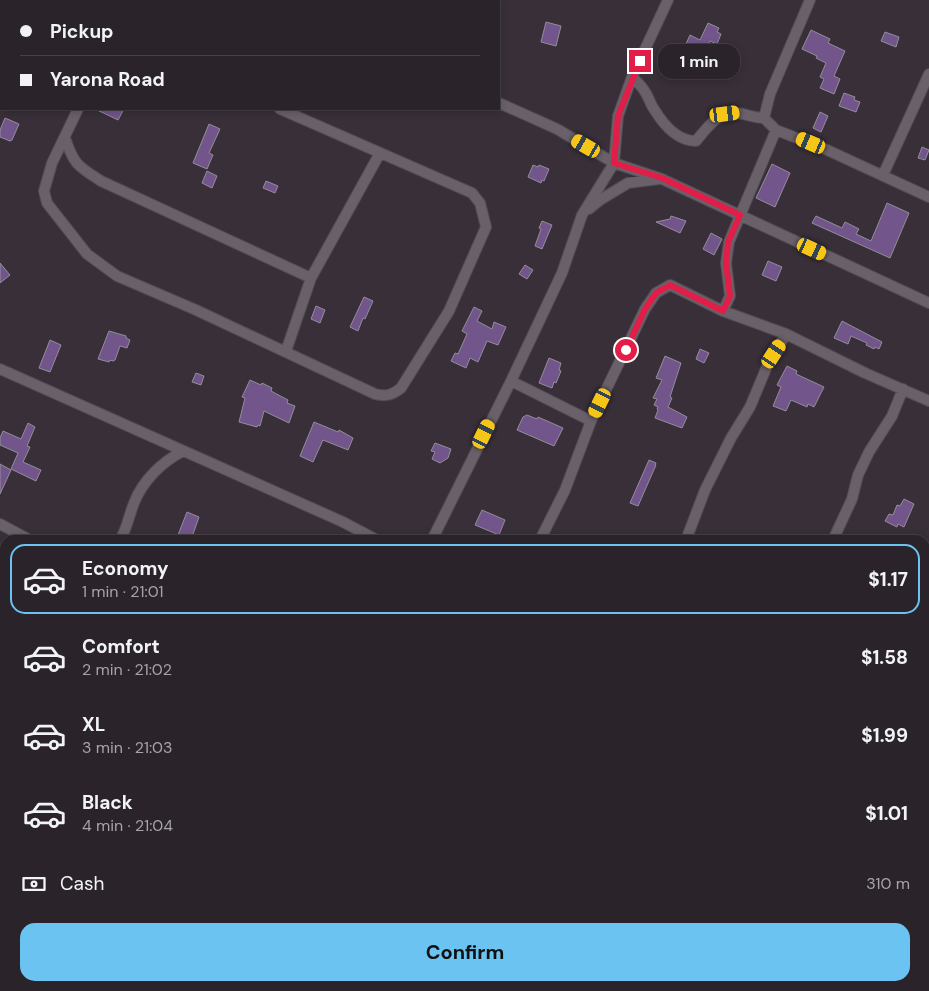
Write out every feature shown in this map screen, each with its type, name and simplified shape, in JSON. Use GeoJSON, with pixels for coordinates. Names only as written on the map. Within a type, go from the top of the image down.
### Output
{"type":"FeatureCollection","features":[{"type":"Feature","properties":{"kind":"street"},"geometry":{"type":"LineString","coordinates":[[434,535],[562,273],[582,215],[614,163],[618,116],[632,77],[668,0]]}},
{"type":"Feature","properties":{"kind":"street"},"geometry":{"type":"LineString","coordinates":[[764,118],[770,94],[810,0]]}},
{"type":"Feature","properties":{"kind":"street"},"geometry":{"type":"LineString","coordinates":[[883,175],[929,74]]}},
{"type":"Feature","properties":{"kind":"street"},"geometry":{"type":"LineString","coordinates":[[632,77],[645,91],[659,117],[675,135],[688,141],[696,141],[714,119],[725,114],[737,113],[755,118],[764,118],[776,130],[883,175],[929,197]]}},
{"type":"Feature","properties":{"kind":"street"},"geometry":{"type":"LineString","coordinates":[[500,103],[556,129],[614,163],[662,178],[929,303]]}},
{"type":"Feature","properties":{"kind":"street"},"geometry":{"type":"LineString","coordinates":[[78,110],[52,163],[44,191],[47,202],[87,254],[117,276],[286,351],[375,394],[386,396],[393,394],[401,388],[449,311],[486,227],[480,203],[472,193],[282,110]]}},
{"type":"Feature","properties":{"kind":"street"},"geometry":{"type":"LineString","coordinates":[[723,311],[730,296],[726,263],[728,242],[776,130]]}},
{"type":"Feature","properties":{"kind":"street"},"geometry":{"type":"LineString","coordinates":[[65,138],[70,153],[77,165],[101,181],[311,278]]}},
{"type":"Feature","properties":{"kind":"street"},"geometry":{"type":"LineString","coordinates":[[286,351],[311,278],[380,153]]}},
{"type":"Feature","properties":{"kind":"street"},"geometry":{"type":"LineString","coordinates":[[582,215],[600,200],[628,183],[662,178]]}},
{"type":"Feature","properties":{"kind":"street"},"geometry":{"type":"LineString","coordinates":[[542,535],[565,490],[591,420],[645,309],[660,289],[670,285],[723,311],[786,334],[865,374],[929,400]]}},
{"type":"Feature","properties":{"kind":"street"},"geometry":{"type":"LineString","coordinates":[[688,535],[705,490],[731,438],[750,407],[768,364],[786,334]]}},
{"type":"Feature","properties":{"kind":"street"},"geometry":{"type":"LineString","coordinates":[[0,369],[343,522],[368,535]]}},
{"type":"Feature","properties":{"kind":"street"},"geometry":{"type":"LineString","coordinates":[[511,381],[591,420]]}},
{"type":"Feature","properties":{"kind":"street"},"geometry":{"type":"LineString","coordinates":[[835,535],[852,499],[858,475],[892,416],[903,389]]}},
{"type":"Feature","properties":{"kind":"street"},"geometry":{"type":"LineString","coordinates":[[122,535],[135,500],[154,472],[168,459],[183,451]]}},
{"type":"Feature","properties":{"kind":"street"},"geometry":{"type":"LineString","coordinates":[[0,524],[21,535]]}},
{"type":"Feature","properties":{"kind":"building"},"geometry":{"type":"Polygon","coordinates":[[[546,22],[561,26],[556,46],[541,42],[546,22]]]}},
{"type":"Feature","properties":{"kind":"building"},"geometry":{"type":"Polygon","coordinates":[[[708,23],[719,28],[717,32],[721,34],[717,44],[710,41],[702,59],[699,58],[695,66],[679,59],[690,35],[700,40],[708,23]]]}},
{"type":"Feature","properties":{"kind":"building"},"geometry":{"type":"Polygon","coordinates":[[[811,30],[830,39],[828,43],[845,51],[834,76],[840,79],[834,94],[820,88],[824,79],[820,77],[826,63],[816,58],[817,56],[802,49],[811,30]]]}},
{"type":"Feature","properties":{"kind":"building"},"geometry":{"type":"Polygon","coordinates":[[[885,32],[899,37],[896,47],[881,41],[885,32]]]}},
{"type":"Feature","properties":{"kind":"building"},"geometry":{"type":"Polygon","coordinates":[[[844,93],[855,97],[854,100],[860,102],[856,112],[839,106],[844,93]]]}},
{"type":"Feature","properties":{"kind":"building"},"geometry":{"type":"Polygon","coordinates":[[[97,110],[123,110],[118,120],[97,110]]]}},
{"type":"Feature","properties":{"kind":"building"},"geometry":{"type":"Polygon","coordinates":[[[820,112],[828,116],[821,132],[813,128],[820,112]]]}},
{"type":"Feature","properties":{"kind":"building"},"geometry":{"type":"Polygon","coordinates":[[[5,118],[19,124],[10,141],[0,137],[0,130],[5,118]]]}},
{"type":"Feature","properties":{"kind":"building"},"geometry":{"type":"Polygon","coordinates":[[[209,124],[220,129],[209,153],[213,155],[207,169],[193,163],[209,124]]]}},
{"type":"Feature","properties":{"kind":"building"},"geometry":{"type":"Polygon","coordinates":[[[922,147],[929,150],[925,160],[918,158],[922,147]]]}},
{"type":"Feature","properties":{"kind":"building"},"geometry":{"type":"Polygon","coordinates":[[[772,164],[790,173],[775,207],[756,198],[772,164]]]}},
{"type":"Feature","properties":{"kind":"building"},"geometry":{"type":"Polygon","coordinates":[[[533,165],[549,169],[544,181],[542,180],[541,183],[528,177],[533,165]]]}},
{"type":"Feature","properties":{"kind":"building"},"geometry":{"type":"Polygon","coordinates":[[[207,171],[217,176],[212,188],[202,183],[207,171]]]}},
{"type":"Feature","properties":{"kind":"building"},"geometry":{"type":"Polygon","coordinates":[[[266,181],[278,186],[275,193],[263,188],[266,181]]]}},
{"type":"Feature","properties":{"kind":"building"},"geometry":{"type":"Polygon","coordinates":[[[887,203],[909,213],[890,258],[812,223],[816,216],[842,228],[845,222],[859,229],[856,234],[871,241],[887,203]]]}},
{"type":"Feature","properties":{"kind":"building"},"geometry":{"type":"Polygon","coordinates":[[[671,216],[686,221],[680,233],[656,222],[670,219],[671,216]]]}},
{"type":"Feature","properties":{"kind":"building"},"geometry":{"type":"Polygon","coordinates":[[[542,221],[552,225],[542,249],[535,246],[542,221]]]}},
{"type":"Feature","properties":{"kind":"building"},"geometry":{"type":"Polygon","coordinates":[[[711,233],[722,239],[714,255],[703,249],[711,233]]]}},
{"type":"Feature","properties":{"kind":"building"},"geometry":{"type":"Polygon","coordinates":[[[768,261],[782,267],[776,281],[762,275],[768,261]]]}},
{"type":"Feature","properties":{"kind":"building"},"geometry":{"type":"Polygon","coordinates":[[[0,263],[10,275],[0,283],[0,263]]]}},
{"type":"Feature","properties":{"kind":"building"},"geometry":{"type":"Polygon","coordinates":[[[525,265],[533,270],[527,279],[519,274],[525,265]]]}},
{"type":"Feature","properties":{"kind":"building"},"geometry":{"type":"Polygon","coordinates":[[[364,297],[373,301],[358,331],[350,327],[364,297]]]}},
{"type":"Feature","properties":{"kind":"building"},"geometry":{"type":"Polygon","coordinates":[[[316,306],[325,310],[320,323],[311,319],[316,306]]]}},
{"type":"Feature","properties":{"kind":"building"},"geometry":{"type":"Polygon","coordinates":[[[474,307],[482,311],[477,321],[492,329],[494,322],[506,327],[498,345],[487,341],[478,362],[470,358],[466,368],[451,361],[455,353],[458,354],[467,334],[462,331],[474,307]]]}},
{"type":"Feature","properties":{"kind":"building"},"geometry":{"type":"Polygon","coordinates":[[[842,321],[882,342],[879,349],[875,347],[874,349],[866,345],[867,343],[851,336],[848,344],[834,338],[842,321]]]}},
{"type":"Feature","properties":{"kind":"building"},"geometry":{"type":"Polygon","coordinates":[[[109,331],[126,336],[130,340],[127,348],[120,346],[115,360],[110,360],[109,362],[98,359],[109,331]]]}},
{"type":"Feature","properties":{"kind":"building"},"geometry":{"type":"Polygon","coordinates":[[[50,340],[61,345],[50,372],[39,368],[50,340]]]}},
{"type":"Feature","properties":{"kind":"building"},"geometry":{"type":"Polygon","coordinates":[[[700,349],[709,353],[704,363],[696,359],[700,349]]]}},
{"type":"Feature","properties":{"kind":"building"},"geometry":{"type":"Polygon","coordinates":[[[665,356],[681,363],[668,407],[687,417],[682,428],[655,418],[658,407],[654,405],[657,399],[653,398],[662,380],[656,378],[665,356]]]}},
{"type":"Feature","properties":{"kind":"building"},"geometry":{"type":"Polygon","coordinates":[[[549,358],[561,363],[559,370],[561,371],[552,388],[539,383],[549,358]]]}},
{"type":"Feature","properties":{"kind":"building"},"geometry":{"type":"Polygon","coordinates":[[[787,366],[797,371],[796,374],[824,387],[814,407],[808,404],[807,407],[791,400],[786,411],[773,406],[781,387],[777,385],[787,366]]]}},
{"type":"Feature","properties":{"kind":"building"},"geometry":{"type":"Polygon","coordinates":[[[196,373],[204,376],[201,385],[192,382],[196,373]]]}},
{"type":"Feature","properties":{"kind":"building"},"geometry":{"type":"Polygon","coordinates":[[[250,380],[272,388],[271,391],[288,400],[287,403],[295,406],[289,423],[264,411],[260,426],[258,425],[257,427],[239,422],[245,398],[242,397],[250,380]]]}},
{"type":"Feature","properties":{"kind":"building"},"geometry":{"type":"Polygon","coordinates":[[[527,415],[537,419],[538,417],[563,428],[554,446],[517,430],[523,417],[527,415]]]}},
{"type":"Feature","properties":{"kind":"building"},"geometry":{"type":"Polygon","coordinates":[[[314,422],[338,432],[339,430],[353,438],[348,450],[323,440],[313,462],[300,456],[314,422]]]}},
{"type":"Feature","properties":{"kind":"building"},"geometry":{"type":"Polygon","coordinates":[[[28,423],[35,427],[27,446],[30,447],[23,462],[41,470],[36,481],[11,469],[18,453],[0,445],[3,431],[21,439],[28,423]]]}},
{"type":"Feature","properties":{"kind":"building"},"geometry":{"type":"Polygon","coordinates":[[[435,443],[451,449],[448,458],[440,463],[432,459],[435,452],[431,451],[435,443]]]}},
{"type":"Feature","properties":{"kind":"building"},"geometry":{"type":"Polygon","coordinates":[[[649,460],[656,463],[656,465],[638,506],[630,503],[649,460]]]}},
{"type":"Feature","properties":{"kind":"building"},"geometry":{"type":"Polygon","coordinates":[[[0,464],[11,470],[0,494],[0,464]]]}},
{"type":"Feature","properties":{"kind":"building"},"geometry":{"type":"Polygon","coordinates":[[[904,499],[914,504],[904,527],[898,524],[897,527],[885,521],[889,514],[893,515],[897,505],[900,506],[904,499]]]}},
{"type":"Feature","properties":{"kind":"building"},"geometry":{"type":"Polygon","coordinates":[[[482,510],[505,520],[499,535],[475,525],[482,510]]]}},
{"type":"Feature","properties":{"kind":"building"},"geometry":{"type":"Polygon","coordinates":[[[187,512],[199,517],[193,535],[178,535],[187,512]]]}},
{"type":"Feature","properties":{"kind":"route"},"geometry":{"type":"LineString","coordinates":[[626,350],[645,309],[660,289],[670,285],[723,311],[730,296],[726,263],[728,242],[740,215],[662,178],[614,163],[618,116],[640,61]]}}]}
